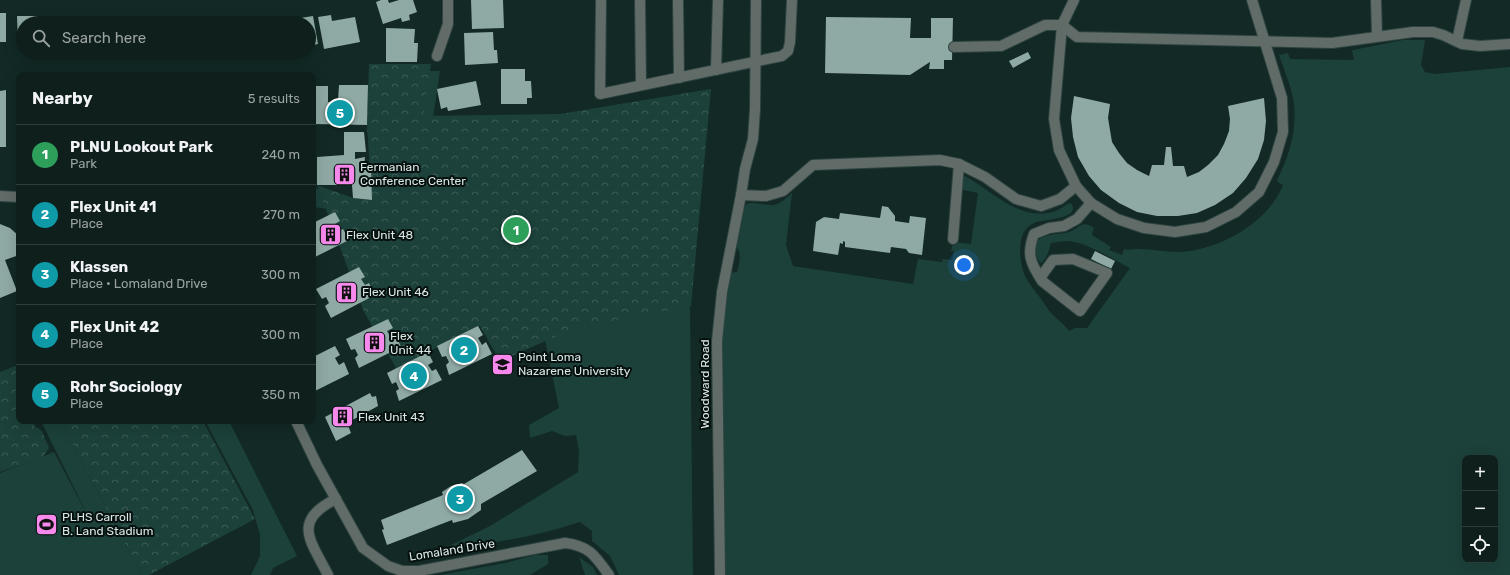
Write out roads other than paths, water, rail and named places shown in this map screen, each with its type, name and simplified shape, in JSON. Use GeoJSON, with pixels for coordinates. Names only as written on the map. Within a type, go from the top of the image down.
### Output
{"type":"FeatureCollection","features":[{"type":"Feature","properties":{"kind":"street"},"geometry":{"type":"LineString","coordinates":[[437,56],[448,24],[448,0]]}},
{"type":"Feature","properties":{"kind":"street"},"geometry":{"type":"LineString","coordinates":[[601,0],[600,94],[782,56],[788,51],[790,42],[792,0]]}},
{"type":"Feature","properties":{"kind":"street"},"geometry":{"type":"LineString","coordinates":[[640,0],[641,85]]}},
{"type":"Feature","properties":{"kind":"street"},"geometry":{"type":"LineString","coordinates":[[678,0],[678,78]]}},
{"type":"Feature","properties":{"kind":"street"},"geometry":{"type":"LineString","coordinates":[[716,70],[718,0]]}},
{"type":"Feature","properties":{"kind":"street","name":"Woodward Road"},"geometry":{"type":"LineString","coordinates":[[720,575],[717,341],[722,292],[745,169],[753,139],[755,109],[754,62],[756,0]]}},
{"type":"Feature","properties":{"kind":"street"},"geometry":{"type":"LineString","coordinates":[[1074,0],[1062,26],[1054,119],[1059,150],[1076,186],[1091,203],[1117,219],[1144,228],[1175,232],[1206,227],[1236,212],[1259,192],[1274,162],[1283,132],[1282,98],[1252,0]]}},
{"type":"Feature","properties":{"kind":"street"},"geometry":{"type":"LineString","coordinates":[[1376,0],[1377,36]]}},
{"type":"Feature","properties":{"kind":"street"},"geometry":{"type":"LineString","coordinates":[[1457,41],[1466,0]]}},
{"type":"Feature","properties":{"kind":"street"},"geometry":{"type":"LineString","coordinates":[[954,47],[1001,46],[1045,25],[1062,26],[1077,37],[1332,43],[1413,32],[1433,32],[1462,44],[1480,46],[1510,44]]}},
{"type":"Feature","properties":{"kind":"street"},"geometry":{"type":"LineString","coordinates":[[741,195],[766,196],[783,190],[813,165],[940,160],[959,164],[985,177],[1016,199],[1041,206],[1060,199],[1076,186]]}},
{"type":"Feature","properties":{"kind":"street"},"geometry":{"type":"LineString","coordinates":[[953,239],[959,164]]}},
{"type":"Feature","properties":{"kind":"street"},"geometry":{"type":"LineString","coordinates":[[0,196],[16,197]]}},
{"type":"Feature","properties":{"kind":"street"},"geometry":{"type":"LineString","coordinates":[[1040,278],[1053,260],[1073,259],[1107,273],[1080,311],[1040,278],[1032,265],[1029,246],[1034,234],[1050,228],[1064,226],[1077,219],[1091,203]]}},
{"type":"Feature","properties":{"kind":"street","name":"Lomaland Drive"},"geometry":{"type":"LineString","coordinates":[[297,424],[317,465],[363,548],[388,566],[402,571],[419,571],[565,543],[578,544],[592,553],[609,575]]}},
{"type":"Feature","properties":{"kind":"street"},"geometry":{"type":"LineString","coordinates":[[328,575],[310,539],[308,528],[313,515],[323,506],[336,499]]}},
{"type":"Feature","properties":{"kind":"place","name":"Rohr Sociology"},"geometry":{"type":"Point","coordinates":[340,113]}},
{"type":"Feature","properties":{"kind":"place","name":"Fermanian Conference Center"},"geometry":{"type":"Point","coordinates":[344,174]}},
{"type":"Feature","properties":{"kind":"place","name":"PLNU Lookout Park"},"geometry":{"type":"Point","coordinates":[516,230]}},
{"type":"Feature","properties":{"kind":"place","name":"Flex Unit 48"},"geometry":{"type":"Point","coordinates":[330,235]}},
{"type":"Feature","properties":{"kind":"place","name":"Flex Unit 46"},"geometry":{"type":"Point","coordinates":[346,292]}},
{"type":"Feature","properties":{"kind":"place","name":"Flex Unit 44"},"geometry":{"type":"Point","coordinates":[374,343]}},
{"type":"Feature","properties":{"kind":"place","name":"Flex Unit 41"},"geometry":{"type":"Point","coordinates":[464,350]}},
{"type":"Feature","properties":{"kind":"place","name":"Point Loma Nazarene University"},"geometry":{"type":"Point","coordinates":[502,364]}},
{"type":"Feature","properties":{"kind":"place","name":"Flex Unit 42"},"geometry":{"type":"Point","coordinates":[414,376]}},
{"type":"Feature","properties":{"kind":"place","name":"Flex Unit 43"},"geometry":{"type":"Point","coordinates":[342,417]}},
{"type":"Feature","properties":{"kind":"place","name":"Klassen"},"geometry":{"type":"Point","coordinates":[460,499]}},
{"type":"Feature","properties":{"kind":"place","name":"PLHS Carroll B. Land Stadium"},"geometry":{"type":"Point","coordinates":[46,524]}}]}
